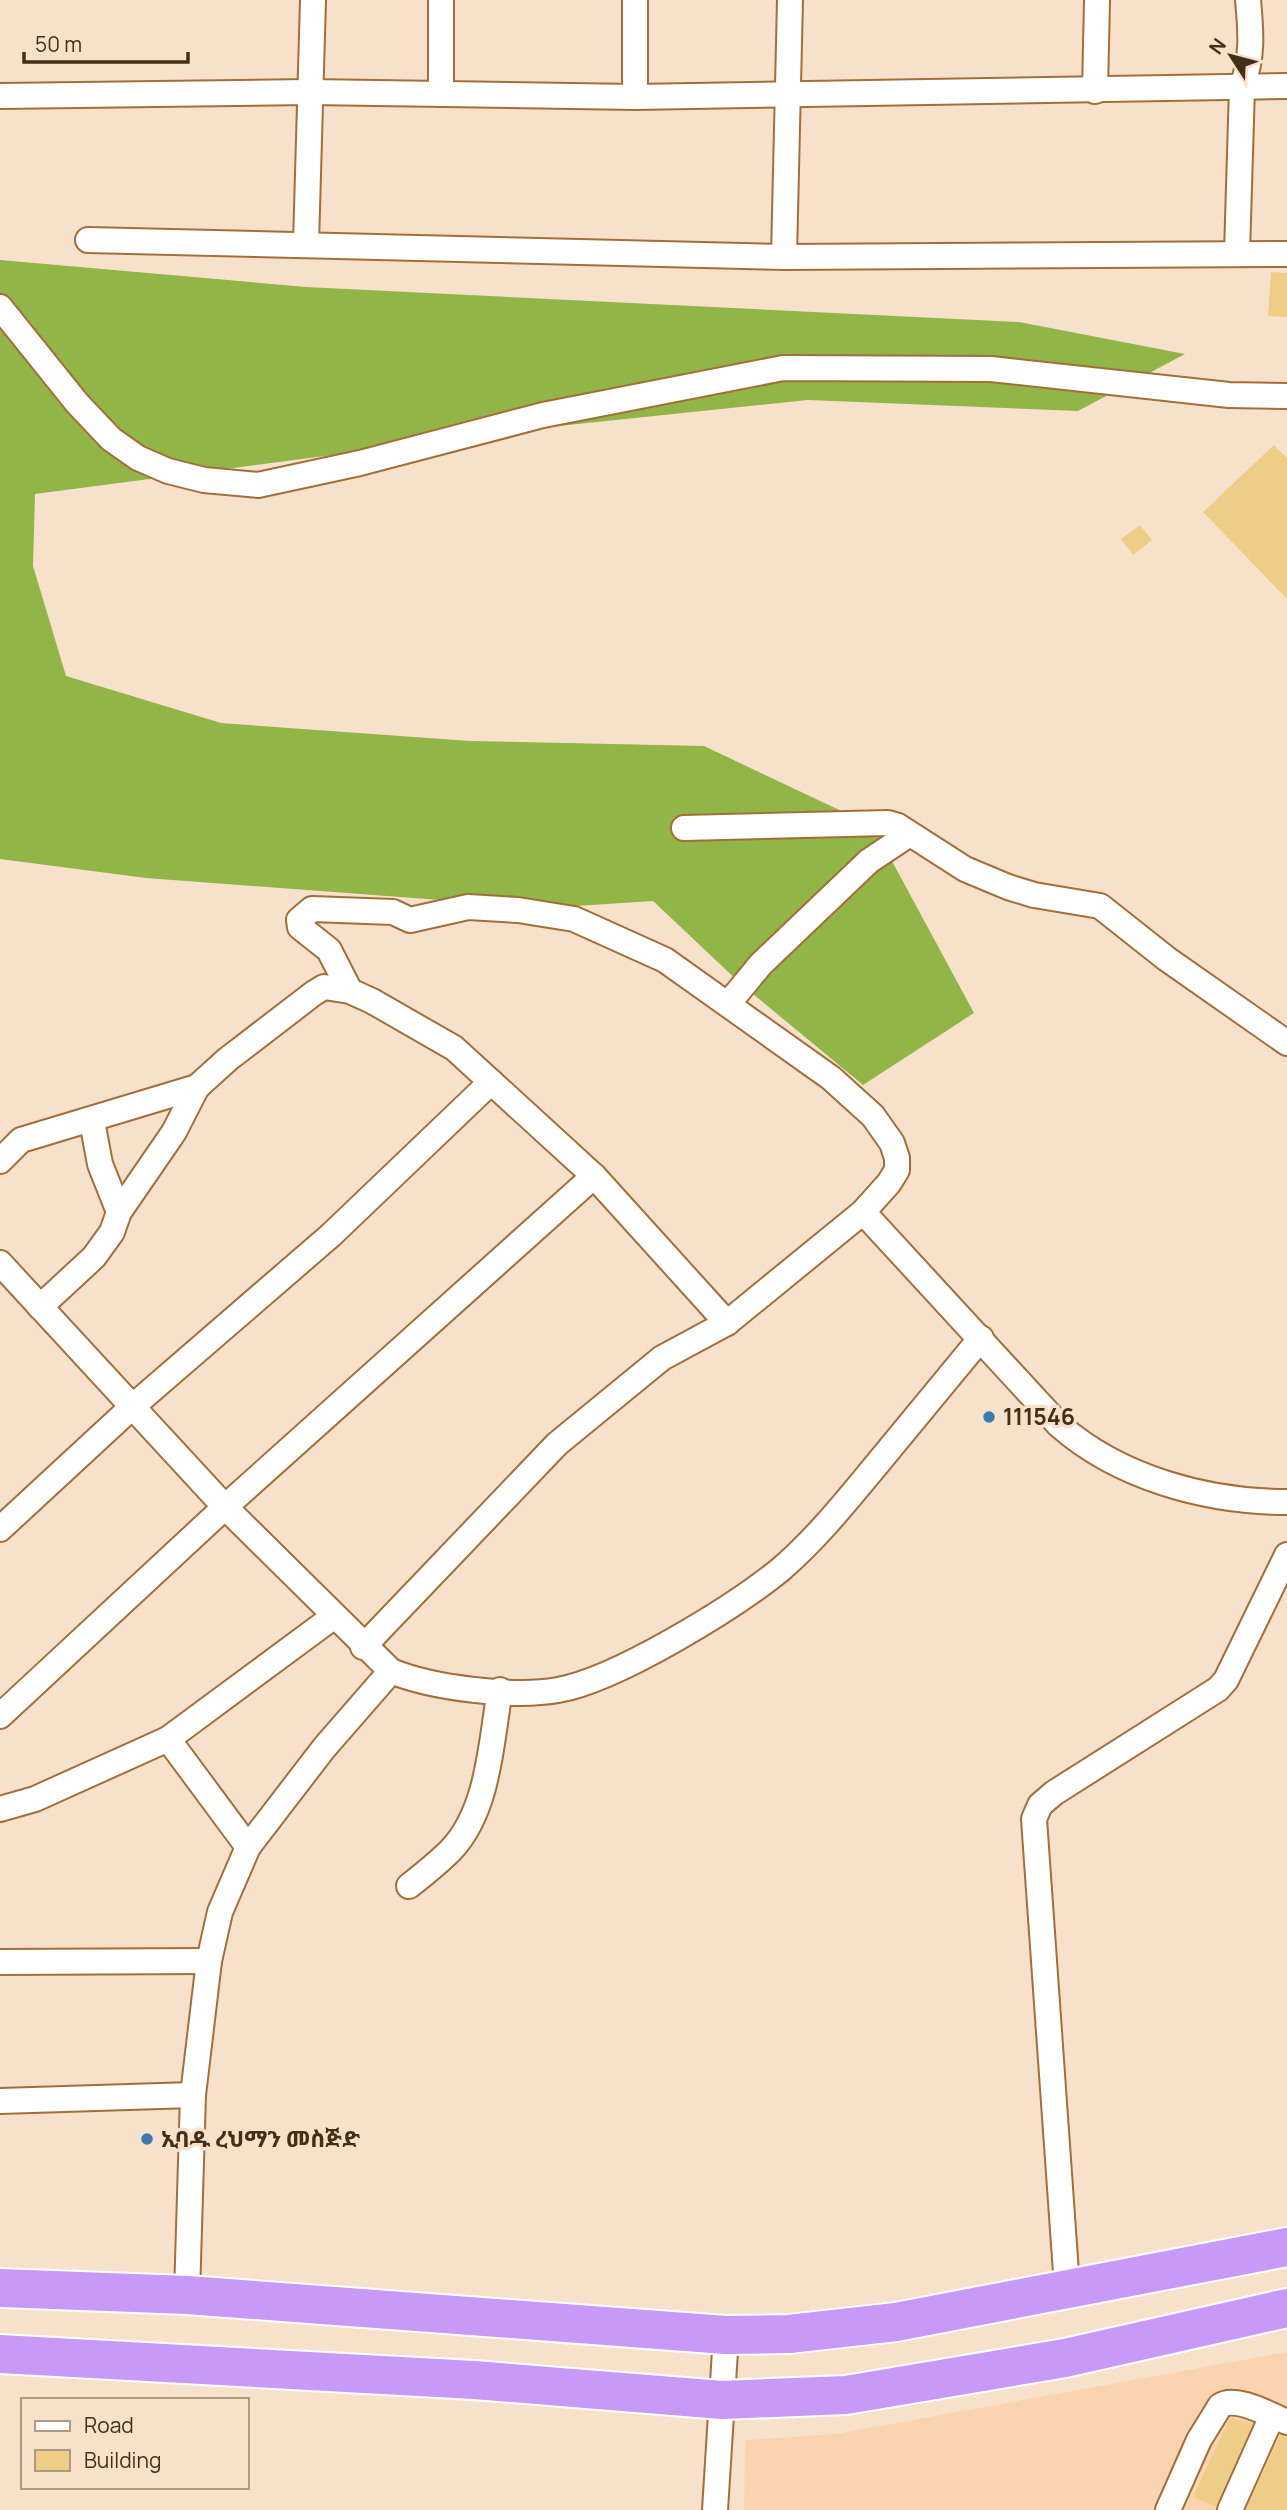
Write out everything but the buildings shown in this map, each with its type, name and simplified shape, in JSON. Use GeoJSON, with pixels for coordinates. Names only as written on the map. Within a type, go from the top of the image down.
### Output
{"type":"FeatureCollection","features":[{"type":"Feature","properties":{"kind":"highway"},"geometry":{"type":"LineString","coordinates":[[0,2288],[187,2295],[726,2336],[789,2334],[896,2322],[1067,2287],[1287,2247]]}},
{"type":"Feature","properties":{"kind":"highway"},"geometry":{"type":"LineString","coordinates":[[0,2354],[474,2380],[722,2400],[846,2395],[1065,2358],[1287,2308]]}},
{"type":"Feature","properties":{"kind":"street"},"geometry":{"type":"LineString","coordinates":[[306,244],[313,0]]}},
{"type":"Feature","properties":{"kind":"street"},"geometry":{"type":"LineString","coordinates":[[441,0],[441,94]]}},
{"type":"Feature","properties":{"kind":"street"},"geometry":{"type":"LineString","coordinates":[[635,0],[635,97]]}},
{"type":"Feature","properties":{"kind":"street"},"geometry":{"type":"LineString","coordinates":[[784,257],[790,0]]}},
{"type":"Feature","properties":{"kind":"street"},"geometry":{"type":"LineString","coordinates":[[1095,91],[1097,0]]}},
{"type":"Feature","properties":{"kind":"street"},"geometry":{"type":"LineString","coordinates":[[1237,253],[1242,87],[1250,64],[1253,37],[1248,0]]}},
{"type":"Feature","properties":{"kind":"street"},"geometry":{"type":"LineString","coordinates":[[0,96],[310,92],[635,97],[1287,86]]}},
{"type":"Feature","properties":{"kind":"street"},"geometry":{"type":"LineString","coordinates":[[88,240],[784,257],[1287,254]]}},
{"type":"Feature","properties":{"kind":"street"},"geometry":{"type":"LineString","coordinates":[[0,307],[77,403],[111,439],[138,458],[168,471],[204,480],[258,485],[360,463],[543,415],[783,368],[991,369],[1228,395],[1287,396]]}},
{"type":"Feature","properties":{"kind":"street"},"geometry":{"type":"LineString","coordinates":[[684,828],[888,823],[898,825],[908,835],[965,869],[1008,887],[1034,895],[1100,906],[1157,952],[1287,1043]]}},
{"type":"Feature","properties":{"kind":"street"},"geometry":{"type":"LineString","coordinates":[[728,1004],[761,964],[869,861],[908,835]]}},
{"type":"Feature","properties":{"kind":"street"},"geometry":{"type":"LineString","coordinates":[[350,991],[329,950],[300,927],[299,920],[312,909],[393,912],[410,920],[468,907],[518,910],[574,919],[665,960],[831,1078],[873,1116],[892,1143],[897,1170],[863,1212],[727,1323],[662,1358],[576,1427],[363,1647]]}},
{"type":"Feature","properties":{"kind":"street"},"geometry":{"type":"LineString","coordinates":[[0,1161],[21,1140],[92,1121],[197,1087],[314,993],[324,987],[350,991],[406,1018],[454,1048],[594,1176],[727,1323]]}},
{"type":"Feature","properties":{"kind":"street"},"geometry":{"type":"LineString","coordinates":[[0,1529],[132,1407],[331,1235],[491,1082]]}},
{"type":"Feature","properties":{"kind":"street"},"geometry":{"type":"LineString","coordinates":[[40,1307],[94,1257],[112,1232],[119,1212],[174,1132],[197,1087]]}},
{"type":"Feature","properties":{"kind":"street"},"geometry":{"type":"LineString","coordinates":[[92,1121],[100,1164],[119,1212]]}},
{"type":"Feature","properties":{"kind":"street"},"geometry":{"type":"LineString","coordinates":[[0,1716],[225,1507],[594,1176]]}},
{"type":"Feature","properties":{"kind":"street"},"geometry":{"type":"LineString","coordinates":[[863,1212],[1059,1425],[1081,1444],[1133,1471],[1203,1493],[1262,1502],[1287,1502]]}},
{"type":"Feature","properties":{"kind":"street"},"geometry":{"type":"LineString","coordinates":[[0,1263],[225,1507],[363,1647],[391,1671],[422,1680],[500,1690],[557,1690],[606,1676],[715,1614],[780,1570],[831,1519],[981,1338]]}},
{"type":"Feature","properties":{"kind":"street"},"geometry":{"type":"LineString","coordinates":[[1067,2287],[1034,1819],[1040,1805],[1054,1793],[1218,1689],[1226,1680],[1287,1555]]}},
{"type":"Feature","properties":{"kind":"street"},"geometry":{"type":"LineString","coordinates":[[0,1809],[35,1799],[168,1739],[333,1617]]}},
{"type":"Feature","properties":{"kind":"street"},"geometry":{"type":"LineString","coordinates":[[187,2295],[193,2095],[209,1961],[220,1912],[248,1847],[324,1748],[391,1671]]}},
{"type":"Feature","properties":{"kind":"street"},"geometry":{"type":"LineString","coordinates":[[409,1886],[452,1849],[470,1822],[483,1784],[500,1690]]}},
{"type":"Feature","properties":{"kind":"street"},"geometry":{"type":"LineString","coordinates":[[168,1739],[248,1847]]}},
{"type":"Feature","properties":{"kind":"street"},"geometry":{"type":"LineString","coordinates":[[0,1962],[209,1961]]}},
{"type":"Feature","properties":{"kind":"street"},"geometry":{"type":"LineString","coordinates":[[0,2101],[193,2095]]}},
{"type":"Feature","properties":{"kind":"street"},"geometry":{"type":"LineString","coordinates":[[715,2510],[726,2336]]}},
{"type":"Feature","properties":{"kind":"street"},"geometry":{"type":"LineString","coordinates":[[1168,2510],[1199,2440],[1220,2406],[1236,2403],[1279,2419],[1230,2510]]}},
{"type":"Feature","properties":{"kind":"shaded area"},"geometry":{"type":"Polygon","coordinates":[[[1287,2352],[1287,2510],[744,2510],[745,2440],[836,2434],[1287,2352]]]}},
{"type":"Feature","properties":{"kind":"green space"},"geometry":{"type":"Polygon","coordinates":[[[0,260],[306,287],[1019,322],[1185,354],[1078,411],[808,400],[530,429],[35,494],[33,566],[66,676],[221,723],[470,741],[704,746],[873,826],[974,1013],[863,1085],[741,984],[653,901],[545,908],[146,878],[0,859],[0,260]]]}},
{"type":"Feature","properties":{"kind":"place","name":"111546"},"geometry":{"type":"Point","coordinates":[989,1417]}},
{"type":"Feature","properties":{"kind":"place","name":"ኢባዱ ረህማን መስጅድ"},"geometry":{"type":"Point","coordinates":[147,2139]}}]}
